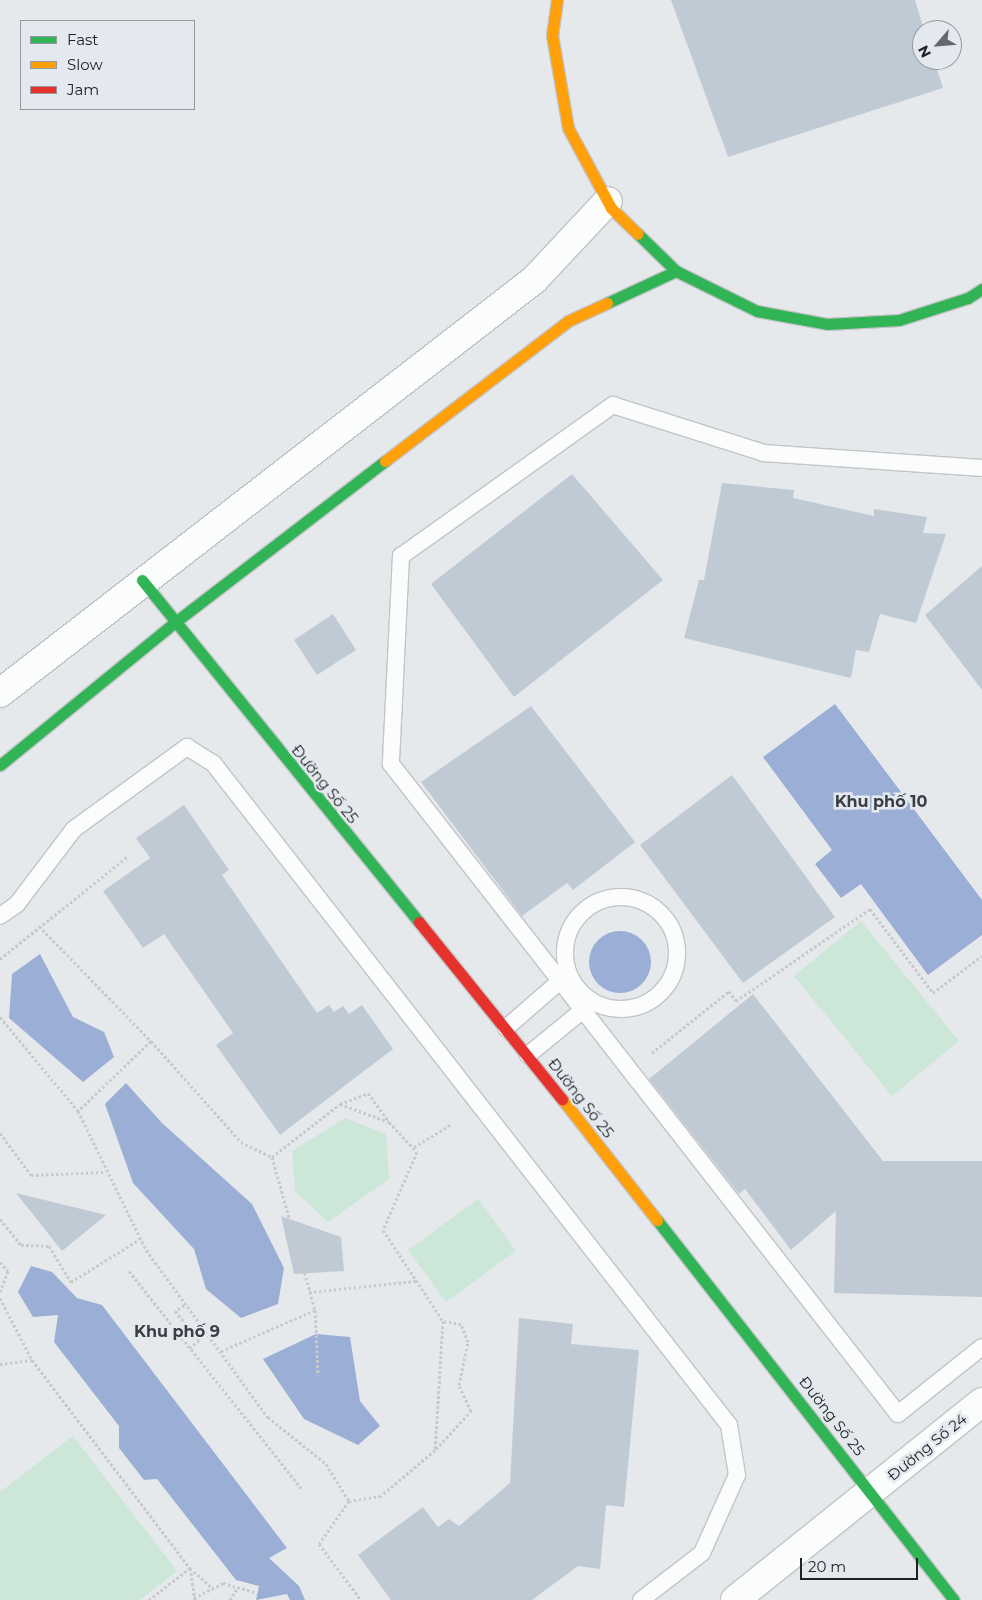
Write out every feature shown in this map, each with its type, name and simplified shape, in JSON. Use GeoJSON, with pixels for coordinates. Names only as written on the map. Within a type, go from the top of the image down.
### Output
{"type":"FeatureCollection","features":[{"type":"Feature","properties":{"kind":"street"},"geometry":{"type":"LineString","coordinates":[[557,0],[552,35],[568,128],[608,201],[676,271],[756,311],[827,324],[899,320],[977,298]]}},
{"type":"Feature","properties":{"kind":"street"},"geometry":{"type":"LineString","coordinates":[[0,693],[142,580],[534,280],[608,201]]}},
{"type":"Feature","properties":{"kind":"street"},"geometry":{"type":"LineString","coordinates":[[0,765],[174,623],[568,320],[676,271]]}},
{"type":"Feature","properties":{"kind":"street","name":"Đường Số 25"},"geometry":{"type":"LineString","coordinates":[[142,580],[174,623],[528,1055],[954,1600]]}},
{"type":"Feature","properties":{"kind":"street","name":"Đường Số 24"},"geometry":{"type":"LineString","coordinates":[[871,1492],[982,1402]]}},
{"type":"Feature","properties":{"kind":"street"},"geometry":{"type":"LineString","coordinates":[[735,1600],[871,1492]]}},
{"type":"Feature","properties":{"kind":"lane"},"geometry":{"type":"LineString","coordinates":[[982,468],[764,453],[613,405],[401,556],[391,764],[560,981],[575,992],[610,1008],[629,1009],[662,992],[677,957],[667,920],[636,898],[599,900],[583,910],[565,944],[566,963],[575,992],[583,1010],[898,1414],[982,1347]]}},
{"type":"Feature","properties":{"kind":"lane"},"geometry":{"type":"LineString","coordinates":[[0,916],[17,904],[74,829],[187,747],[213,763],[729,1425],[737,1475],[702,1553],[641,1600]]}},
{"type":"Feature","properties":{"kind":"lane"},"geometry":{"type":"LineString","coordinates":[[506,1028],[560,981]]}},
{"type":"Feature","properties":{"kind":"lane"},"geometry":{"type":"LineString","coordinates":[[528,1055],[583,1010]]}},
{"type":"Feature","properties":{"kind":"path"},"geometry":{"type":"LineString","coordinates":[[0,959],[128,856]]}},
{"type":"Feature","properties":{"kind":"path"},"geometry":{"type":"LineString","coordinates":[[630,1071],[729,991],[736,1001],[870,909],[933,993],[982,956]]}},
{"type":"Feature","properties":{"kind":"path"},"geometry":{"type":"LineString","coordinates":[[39,926],[151,1041],[241,1142],[272,1157],[315,1310],[318,1375]]}},
{"type":"Feature","properties":{"kind":"path"},"geometry":{"type":"LineString","coordinates":[[0,1017],[78,1111],[104,1172],[140,1239],[184,1305],[268,1417],[326,1464],[349,1501]]}},
{"type":"Feature","properties":{"kind":"path"},"geometry":{"type":"LineString","coordinates":[[78,1111],[151,1041]]}},
{"type":"Feature","properties":{"kind":"path"},"geometry":{"type":"LineString","coordinates":[[272,1157],[340,1104],[368,1093],[389,1122],[414,1147],[416,1152],[383,1230],[443,1321],[435,1450]]}},
{"type":"Feature","properties":{"kind":"path"},"geometry":{"type":"LineString","coordinates":[[340,1104],[389,1122]]}},
{"type":"Feature","properties":{"kind":"path"},"geometry":{"type":"LineString","coordinates":[[414,1147],[452,1124]]}},
{"type":"Feature","properties":{"kind":"path"},"geometry":{"type":"LineString","coordinates":[[0,1133],[31,1175],[104,1172]]}},
{"type":"Feature","properties":{"kind":"path"},"geometry":{"type":"LineString","coordinates":[[0,1219],[21,1245],[49,1246],[71,1282],[140,1239]]}},
{"type":"Feature","properties":{"kind":"path"},"geometry":{"type":"LineString","coordinates":[[0,1262],[8,1271],[0,1292]]}},
{"type":"Feature","properties":{"kind":"path"},"geometry":{"type":"LineString","coordinates":[[129,1271],[301,1488]]}},
{"type":"Feature","properties":{"kind":"path"},"geometry":{"type":"LineString","coordinates":[[309,1292],[416,1281]]}},
{"type":"Feature","properties":{"kind":"path"},"geometry":{"type":"LineString","coordinates":[[0,1298],[32,1360],[190,1568],[213,1589]]}},
{"type":"Feature","properties":{"kind":"path"},"geometry":{"type":"LineString","coordinates":[[184,1305],[175,1311],[199,1340],[190,1348]]}},
{"type":"Feature","properties":{"kind":"path"},"geometry":{"type":"LineString","coordinates":[[220,1352],[315,1310]]}},
{"type":"Feature","properties":{"kind":"path"},"geometry":{"type":"LineString","coordinates":[[361,1600],[319,1544],[349,1501],[381,1496],[435,1450],[471,1411],[459,1385],[468,1342],[461,1324],[443,1321]]}},
{"type":"Feature","properties":{"kind":"path"},"geometry":{"type":"LineString","coordinates":[[0,1364],[32,1360]]}},
{"type":"Feature","properties":{"kind":"path"},"geometry":{"type":"LineString","coordinates":[[190,1568],[194,1599],[223,1584],[237,1589],[258,1592]]}},
{"type":"Feature","properties":{"kind":"path"},"geometry":{"type":"LineString","coordinates":[[149,1600],[190,1568]]}},
{"type":"Feature","properties":{"kind":"path"},"geometry":{"type":"LineString","coordinates":[[230,1600],[237,1589]]}},
{"type":"Feature","properties":{"kind":"green space"},"geometry":{"type":"Polygon","coordinates":[[[861,921],[959,1041],[892,1096],[794,976],[861,921]]]}},
{"type":"Feature","properties":{"kind":"green space"},"geometry":{"type":"Polygon","coordinates":[[[345,1118],[386,1134],[389,1179],[328,1222],[295,1191],[292,1151],[345,1118]]]}},
{"type":"Feature","properties":{"kind":"green space"},"geometry":{"type":"Polygon","coordinates":[[[478,1199],[516,1251],[446,1302],[408,1250],[478,1199]]]}},
{"type":"Feature","properties":{"kind":"green space"},"geometry":{"type":"Polygon","coordinates":[[[73,1436],[177,1571],[140,1600],[0,1600],[0,1492],[73,1436]]]}},
{"type":"Feature","properties":{"kind":"water"},"geometry":{"type":"Polygon","coordinates":[[[835,704],[982,900],[982,935],[928,975],[861,884],[841,898],[815,864],[832,850],[763,757],[835,704]]]}},
{"type":"Feature","properties":{"kind":"water"},"geometry":{"type":"Polygon","coordinates":[[[620,931],[632,933],[642,940],[649,950],[651,962],[649,974],[642,984],[632,991],[620,993],[608,991],[598,984],[591,974],[589,962],[591,950],[598,940],[608,933],[620,931]]]}},
{"type":"Feature","properties":{"kind":"water"},"geometry":{"type":"Polygon","coordinates":[[[40,954],[73,1017],[104,1032],[114,1057],[83,1082],[9,1018],[12,974],[40,954]]]}},
{"type":"Feature","properties":{"kind":"water"},"geometry":{"type":"Polygon","coordinates":[[[126,1083],[162,1123],[252,1204],[284,1268],[278,1304],[241,1318],[206,1289],[194,1249],[133,1183],[105,1104],[126,1083]]]}},
{"type":"Feature","properties":{"kind":"water"},"geometry":{"type":"Polygon","coordinates":[[[31,1266],[52,1272],[77,1298],[102,1305],[287,1548],[269,1558],[299,1586],[305,1600],[290,1600],[287,1594],[256,1600],[259,1586],[236,1580],[157,1479],[144,1480],[119,1448],[119,1426],[54,1342],[58,1315],[33,1317],[18,1292],[31,1266]]]}},
{"type":"Feature","properties":{"kind":"water"},"geometry":{"type":"Polygon","coordinates":[[[316,1334],[350,1337],[360,1401],[380,1426],[358,1445],[304,1419],[263,1359],[316,1334]]]}},
{"type":"Feature","properties":{"kind":"building"},"geometry":{"type":"Polygon","coordinates":[[[671,0],[915,0],[921,20],[912,20],[912,70],[937,70],[943,88],[728,157],[671,0]]]}},
{"type":"Feature","properties":{"kind":"building"},"geometry":{"type":"Polygon","coordinates":[[[572,474],[663,580],[514,697],[431,584],[572,474]]]}},
{"type":"Feature","properties":{"kind":"building"},"geometry":{"type":"Polygon","coordinates":[[[722,483],[794,490],[793,498],[874,516],[874,509],[927,517],[923,533],[946,534],[916,623],[880,614],[869,652],[856,650],[851,678],[684,638],[699,580],[704,580],[722,483]]]}},
{"type":"Feature","properties":{"kind":"building"},"geometry":{"type":"Polygon","coordinates":[[[982,566],[982,690],[925,615],[982,566]]]}},
{"type":"Feature","properties":{"kind":"building"},"geometry":{"type":"Polygon","coordinates":[[[333,614],[356,650],[317,675],[294,640],[333,614]]]}},
{"type":"Feature","properties":{"kind":"building"},"geometry":{"type":"Polygon","coordinates":[[[531,706],[635,842],[573,890],[567,883],[522,916],[421,782],[531,706]]]}},
{"type":"Feature","properties":{"kind":"building"},"geometry":{"type":"Polygon","coordinates":[[[732,775],[835,917],[743,983],[640,845],[732,775]]]}},
{"type":"Feature","properties":{"kind":"building"},"geometry":{"type":"Polygon","coordinates":[[[184,805],[229,870],[222,875],[317,1013],[329,1005],[334,1012],[343,1006],[349,1014],[362,1005],[393,1049],[280,1135],[216,1045],[233,1033],[164,934],[143,948],[103,891],[150,858],[136,838],[184,805]]]}},
{"type":"Feature","properties":{"kind":"building"},"geometry":{"type":"Polygon","coordinates":[[[753,994],[883,1161],[982,1161],[982,1297],[834,1293],[836,1211],[791,1250],[745,1189],[739,1194],[649,1079],[753,994]]]}},
{"type":"Feature","properties":{"kind":"building"},"geometry":{"type":"Polygon","coordinates":[[[16,1193],[106,1215],[62,1251],[16,1193]]]}},
{"type":"Feature","properties":{"kind":"building"},"geometry":{"type":"Polygon","coordinates":[[[281,1216],[341,1237],[344,1271],[294,1274],[281,1216]]]}},
{"type":"Feature","properties":{"kind":"building"},"geometry":{"type":"Polygon","coordinates":[[[519,1318],[573,1324],[571,1344],[639,1350],[624,1507],[606,1505],[600,1569],[578,1566],[532,1600],[391,1600],[358,1555],[423,1507],[438,1527],[449,1519],[459,1526],[510,1483],[519,1318]]]}},
{"type":"Feature","properties":{"kind":"traffic: fast"},"geometry":{"type":"LineString","coordinates":[[638,234],[676,271],[757,311],[827,324],[899,320],[968,298],[982,289]]}},
{"type":"Feature","properties":{"kind":"traffic: fast"},"geometry":{"type":"LineString","coordinates":[[607,303],[676,271]]}},
{"type":"Feature","properties":{"kind":"traffic: fast"},"geometry":{"type":"LineString","coordinates":[[0,765],[174,623],[385,461]]}},
{"type":"Feature","properties":{"kind":"traffic: fast"},"geometry":{"type":"LineString","coordinates":[[142,580],[419,922]]}},
{"type":"Feature","properties":{"kind":"traffic: fast"},"geometry":{"type":"LineString","coordinates":[[657,1220],[954,1600]]}},
{"type":"Feature","properties":{"kind":"traffic: slow"},"geometry":{"type":"LineString","coordinates":[[557,0],[552,35],[568,128],[611,208],[638,234]]}},
{"type":"Feature","properties":{"kind":"traffic: slow"},"geometry":{"type":"LineString","coordinates":[[385,461],[568,321],[607,303]]}},
{"type":"Feature","properties":{"kind":"traffic: slow"},"geometry":{"type":"LineString","coordinates":[[562,1099],[657,1220]]}},
{"type":"Feature","properties":{"kind":"traffic: jam"},"geometry":{"type":"LineString","coordinates":[[419,922],[562,1099]]}},
{"type":"Feature","properties":{"kind":"district","name":"Khu phố 10"},"geometry":{"type":"Point","coordinates":[881,802]}},
{"type":"Feature","properties":{"kind":"district","name":"Khu phố 9"},"geometry":{"type":"Point","coordinates":[177,1332]}}]}
